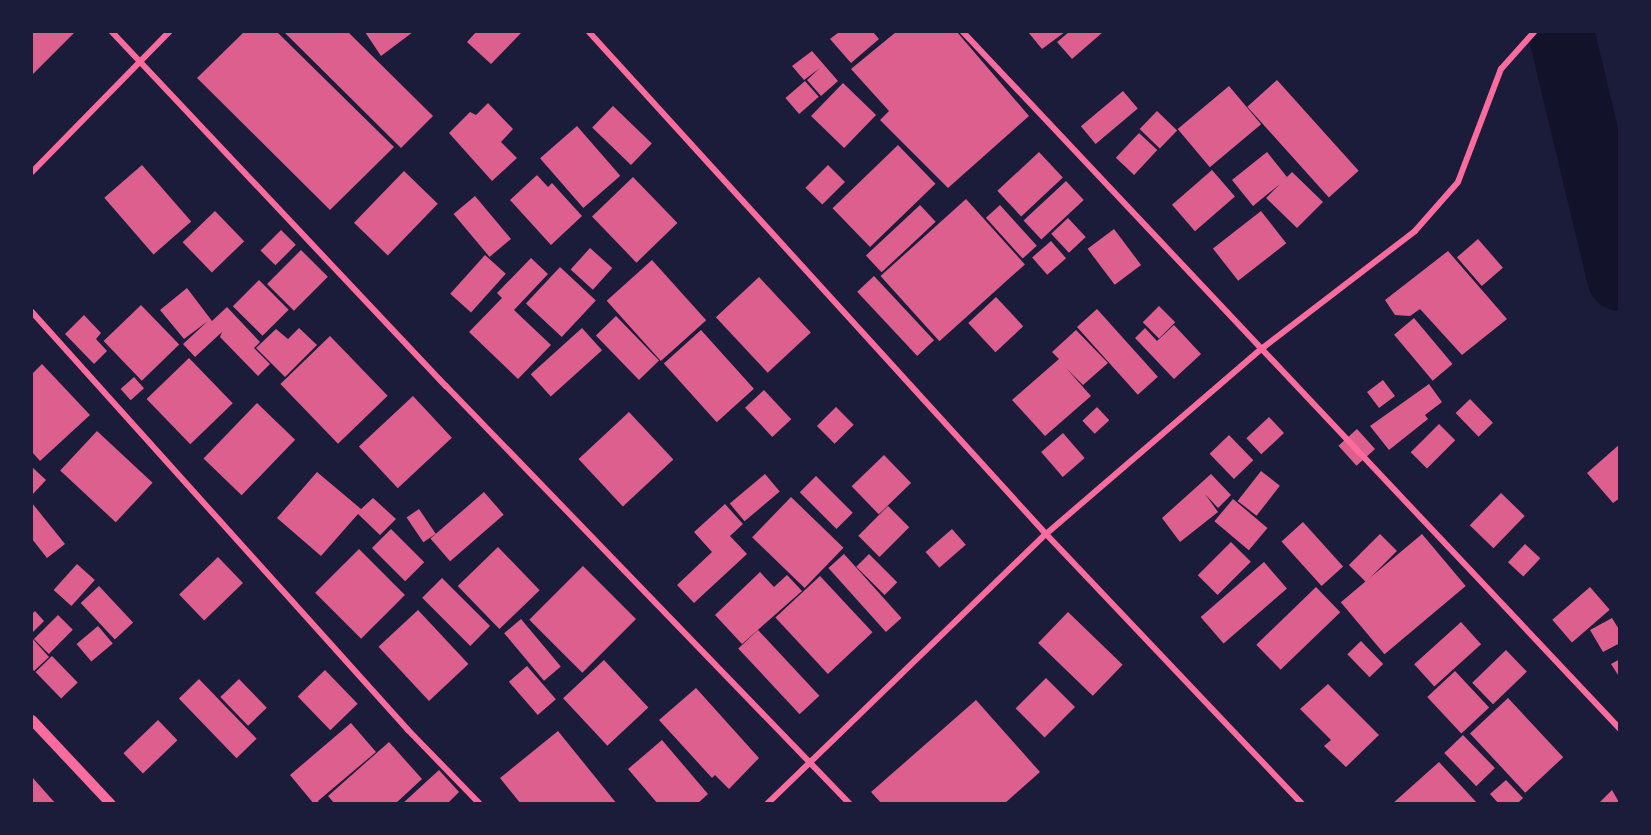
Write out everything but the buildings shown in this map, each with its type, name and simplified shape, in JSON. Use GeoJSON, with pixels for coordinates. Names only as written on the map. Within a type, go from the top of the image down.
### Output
{"type":"FeatureCollection","features":[{"type":"Feature","properties":{"kind":"street"},"geometry":{"type":"LineString","coordinates":[[112,32],[446,386],[812,762],[850,804]]}},
{"type":"Feature","properties":{"kind":"street"},"geometry":{"type":"LineString","coordinates":[[32,172],[169,32]]}},
{"type":"Feature","properties":{"kind":"street"},"geometry":{"type":"LineString","coordinates":[[589,32],[1046,534],[1302,804]]}},
{"type":"Feature","properties":{"kind":"street"},"geometry":{"type":"LineString","coordinates":[[963,32],[1260,350],[1620,729]]}},
{"type":"Feature","properties":{"kind":"street"},"geometry":{"type":"LineString","coordinates":[[767,804],[1046,534],[1260,350],[1415,231],[1458,182],[1501,69],[1534,32]]}},
{"type":"Feature","properties":{"kind":"street"},"geometry":{"type":"LineString","coordinates":[[32,312],[408,730],[480,804]]}},
{"type":"Feature","properties":{"kind":"street"},"geometry":{"type":"LineString","coordinates":[[32,720],[111,804]]}},
{"type":"Feature","properties":{"kind":"waterway"},"geometry":{"type":"LineString","coordinates":[[1543,34],[1554,32]]}},
{"type":"Feature","properties":{"kind":"waterway"},"geometry":{"type":"LineString","coordinates":[[1561,32],[1620,278]]}}]}
